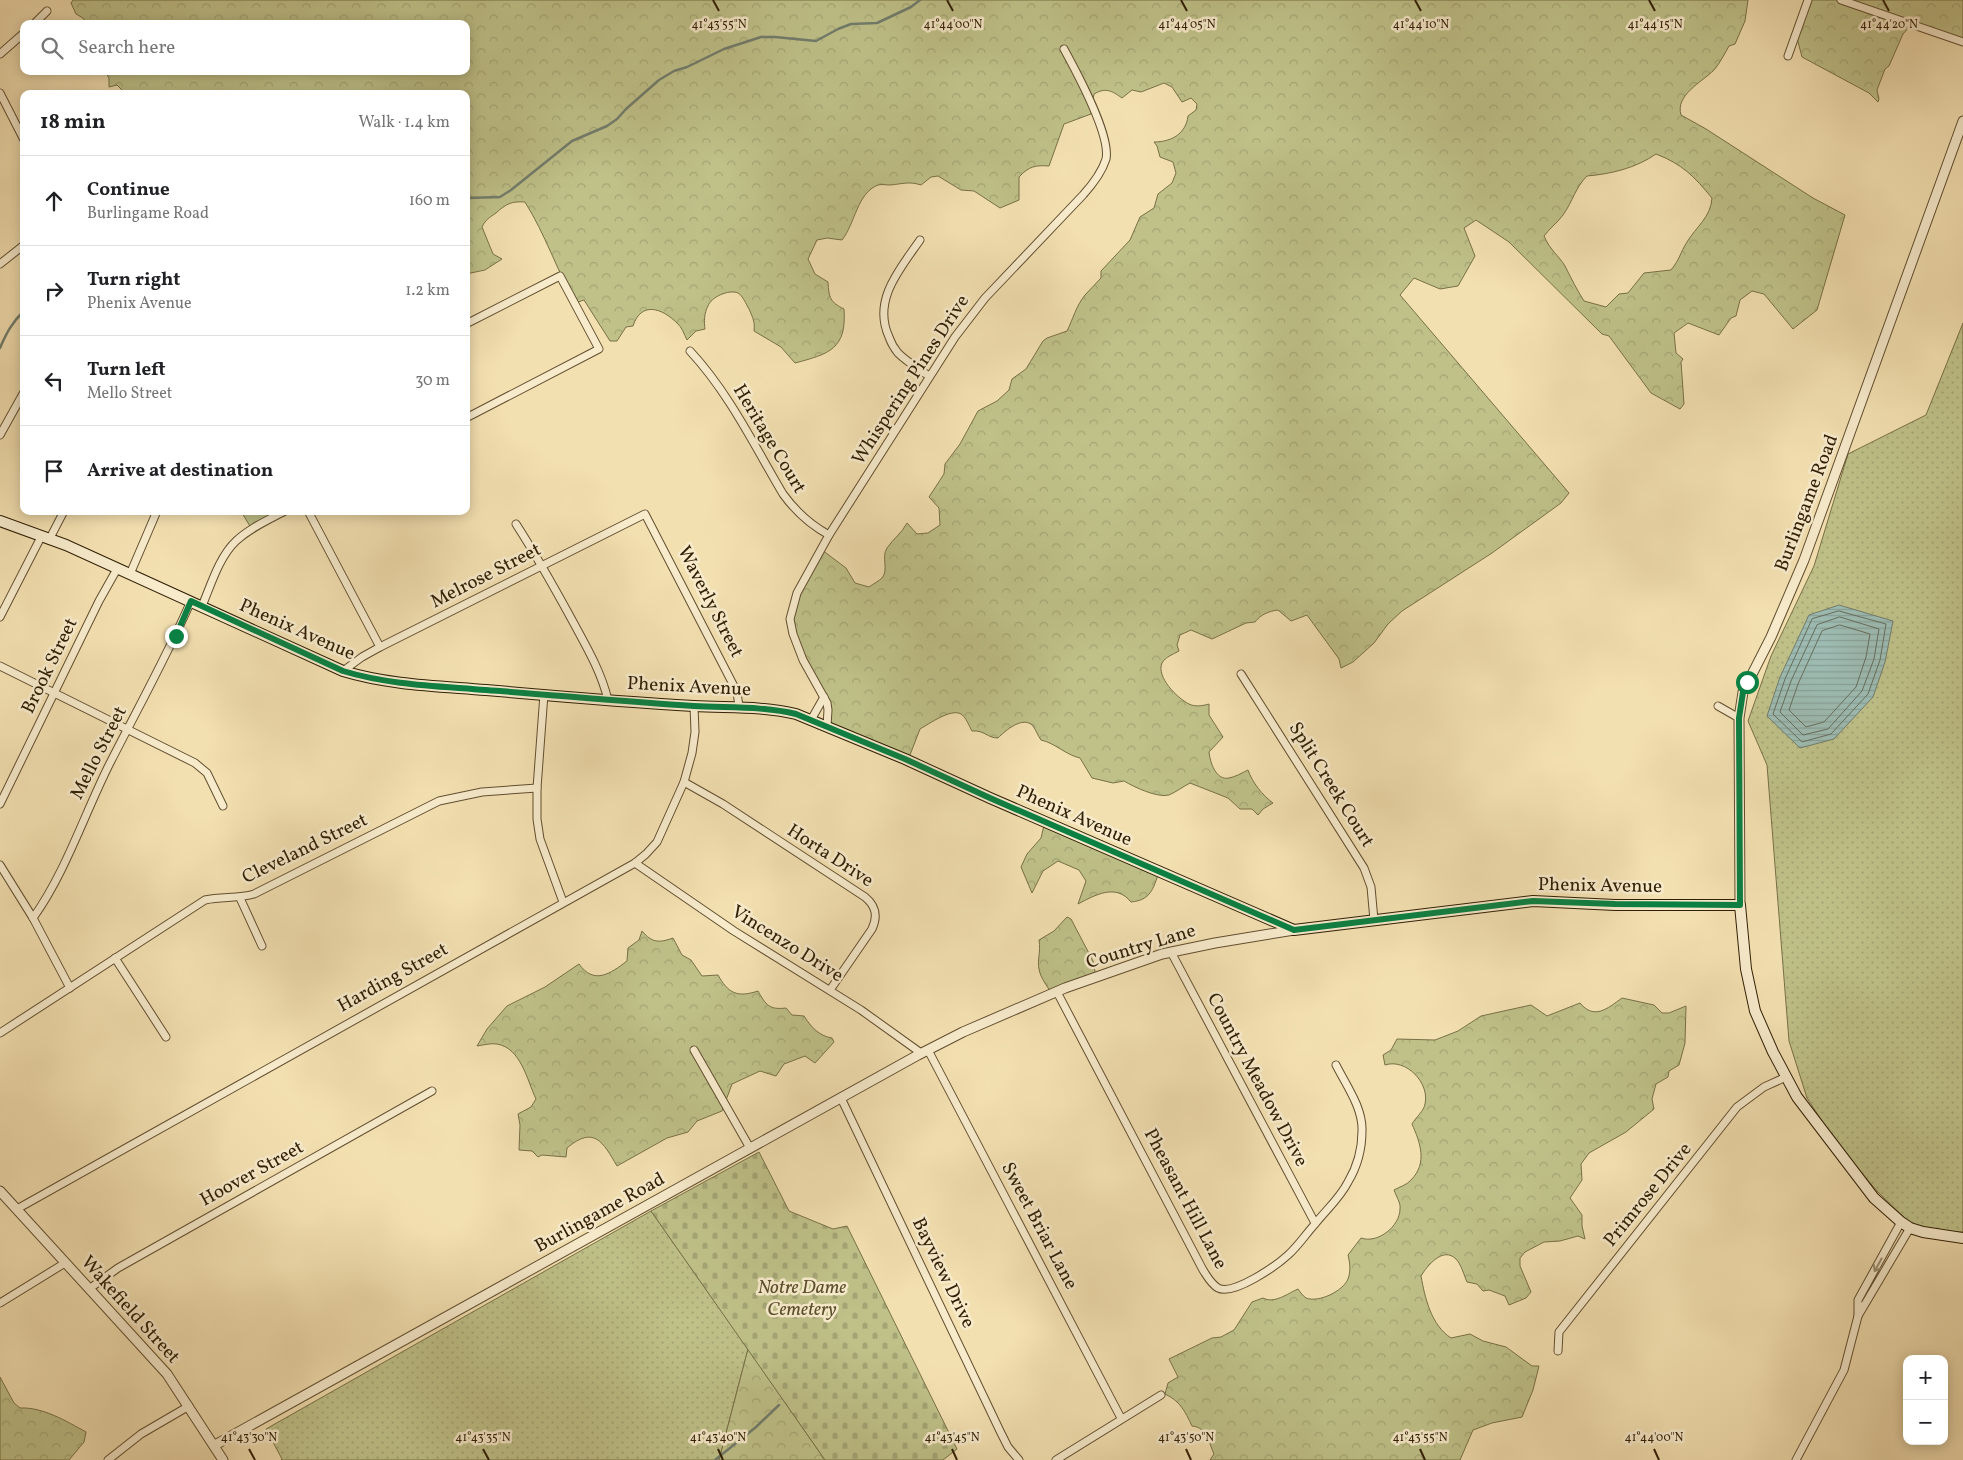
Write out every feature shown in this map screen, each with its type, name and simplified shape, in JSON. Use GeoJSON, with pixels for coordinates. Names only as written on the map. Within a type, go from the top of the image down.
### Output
{"type":"FeatureCollection","features":[{"type":"Feature","properties":{"kind":"main road","name":"Phenix Avenue"},"geometry":{"type":"LineString","coordinates":[[0,521],[66,545],[343,671],[362,677],[400,683],[608,700],[781,710],[826,726],[1294,930],[1533,901],[1740,905]]}},
{"type":"Feature","properties":{"kind":"main road"},"geometry":{"type":"LineString","coordinates":[[1740,905],[1746,970],[1755,1011],[1772,1052],[1797,1097],[1874,1198],[1906,1225],[1939,1235],[1963,1238]]}},
{"type":"Feature","properties":{"kind":"street"},"geometry":{"type":"LineString","coordinates":[[1788,56],[1808,0]]}},
{"type":"Feature","properties":{"kind":"street"},"geometry":{"type":"LineString","coordinates":[[1841,0],[1963,42]]}},
{"type":"Feature","properties":{"kind":"street"},"geometry":{"type":"LineString","coordinates":[[38,20],[47,11]]}},
{"type":"Feature","properties":{"kind":"street"},"geometry":{"type":"LineString","coordinates":[[0,54],[20,36]]}},
{"type":"Feature","properties":{"kind":"street","name":"Whispering Pines Drive"},"geometry":{"type":"LineString","coordinates":[[826,726],[828,710],[824,697],[798,649],[790,626],[797,593],[829,535],[955,336],[985,298],[1084,195],[1106,158],[1105,140],[1092,106],[1064,49]]}},
{"type":"Feature","properties":{"kind":"street"},"geometry":{"type":"LineString","coordinates":[[0,93],[20,132]]}},
{"type":"Feature","properties":{"kind":"street","name":"Burlingame Road"},"geometry":{"type":"LineString","coordinates":[[1740,905],[1739,718],[1743,692],[1772,637],[1804,560],[1963,121]]}},
{"type":"Feature","properties":{"kind":"street"},"geometry":{"type":"LineString","coordinates":[[920,240],[890,285],[885,298],[883,316],[886,331],[893,347],[907,361],[929,376]]}},
{"type":"Feature","properties":{"kind":"street"},"geometry":{"type":"LineString","coordinates":[[0,264],[20,248]]}},
{"type":"Feature","properties":{"kind":"street"},"geometry":{"type":"LineString","coordinates":[[470,322],[560,276],[599,349],[470,416]]}},
{"type":"Feature","properties":{"kind":"street","name":"Heritage Court"},"geometry":{"type":"LineString","coordinates":[[690,351],[718,386],[782,494],[808,522],[829,535]]}},
{"type":"Feature","properties":{"kind":"street"},"geometry":{"type":"LineString","coordinates":[[0,435],[20,399]]}},
{"type":"Feature","properties":{"kind":"street","name":"Melrose Street"},"geometry":{"type":"LineString","coordinates":[[343,671],[380,647],[645,514]]}},
{"type":"Feature","properties":{"kind":"street","name":"Waverly Street"},"geometry":{"type":"LineString","coordinates":[[645,514],[737,692],[740,707]]}},
{"type":"Feature","properties":{"kind":"street"},"geometry":{"type":"LineString","coordinates":[[0,617],[45,538],[61,515]]}},
{"type":"Feature","properties":{"kind":"street"},"geometry":{"type":"LineString","coordinates":[[130,574],[155,515]]}},
{"type":"Feature","properties":{"kind":"street"},"geometry":{"type":"LineString","coordinates":[[202,606],[225,556],[234,543],[249,531],[278,515]]}},
{"type":"Feature","properties":{"kind":"street"},"geometry":{"type":"LineString","coordinates":[[310,515],[380,647]]}},
{"type":"Feature","properties":{"kind":"street"},"geometry":{"type":"LineString","coordinates":[[516,524],[542,566],[595,663],[605,686],[608,700]]}},
{"type":"Feature","properties":{"kind":"street","name":"Brook Street"},"geometry":{"type":"LineString","coordinates":[[0,804],[99,601],[117,569]]}},
{"type":"Feature","properties":{"kind":"street","name":"Mello Street"},"geometry":{"type":"LineString","coordinates":[[33,918],[45,899],[110,762],[172,645],[191,601]]}},
{"type":"Feature","properties":{"kind":"street"},"geometry":{"type":"LineString","coordinates":[[0,666],[203,769],[223,806]]}},
{"type":"Feature","properties":{"kind":"street","name":"Split Creek Court"},"geometry":{"type":"LineString","coordinates":[[1241,674],[1364,868],[1371,887],[1374,920]]}},
{"type":"Feature","properties":{"kind":"street"},"geometry":{"type":"LineString","coordinates":[[544,694],[537,788],[538,830],[563,902]]}},
{"type":"Feature","properties":{"kind":"street"},"geometry":{"type":"LineString","coordinates":[[811,720],[824,697]]}},
{"type":"Feature","properties":{"kind":"street","name":"Harding Street"},"geometry":{"type":"LineString","coordinates":[[17,1209],[635,863],[657,842],[684,782],[692,753],[695,732],[694,706]]}},
{"type":"Feature","properties":{"kind":"street"},"geometry":{"type":"LineString","coordinates":[[1718,706],[1739,718]]}},
{"type":"Feature","properties":{"kind":"street","name":"Horta Drive"},"geometry":{"type":"LineString","coordinates":[[684,782],[723,804],[871,902],[876,919],[872,929],[830,990]]}},
{"type":"Feature","properties":{"kind":"street","name":"Cleveland Street"},"geometry":{"type":"LineString","coordinates":[[0,1033],[206,900],[224,897],[240,898],[254,894],[439,801],[455,796],[482,792],[537,788]]}},
{"type":"Feature","properties":{"kind":"street","name":"Vincenzo Drive"},"geometry":{"type":"LineString","coordinates":[[635,863],[734,931],[830,990],[925,1052]]}},
{"type":"Feature","properties":{"kind":"street"},"geometry":{"type":"LineString","coordinates":[[0,865],[33,918],[70,988]]}},
{"type":"Feature","properties":{"kind":"street"},"geometry":{"type":"LineString","coordinates":[[240,898],[262,946]]}},
{"type":"Feature","properties":{"kind":"street","name":"Country Lane"},"geometry":{"type":"LineString","coordinates":[[1004,1014],[1057,992],[1171,952],[1215,942],[1294,930]]}},
{"type":"Feature","properties":{"kind":"street","name":"Country Meadow Drive"},"geometry":{"type":"LineString","coordinates":[[1171,952],[1315,1223]]}},
{"type":"Feature","properties":{"kind":"street"},"geometry":{"type":"LineString","coordinates":[[115,958],[166,1037]]}},
{"type":"Feature","properties":{"kind":"street","name":"Pheasant Hill Lane"},"geometry":{"type":"LineString","coordinates":[[1057,992],[1203,1270],[1219,1289],[1231,1288],[1252,1279],[1288,1255],[1338,1198],[1348,1183],[1358,1157],[1362,1130],[1360,1115],[1336,1065]]}},
{"type":"Feature","properties":{"kind":"street","name":"Burlingame Road"},"geometry":{"type":"LineString","coordinates":[[215,1445],[925,1052],[1004,1014]]}},
{"type":"Feature","properties":{"kind":"street"},"geometry":{"type":"LineString","coordinates":[[694,1050],[750,1148]]}},
{"type":"Feature","properties":{"kind":"street","name":"Sweet Briar Lane"},"geometry":{"type":"LineString","coordinates":[[925,1052],[1065,1308],[1121,1418]]}},
{"type":"Feature","properties":{"kind":"street","name":"Primrose Drive"},"geometry":{"type":"LineString","coordinates":[[1558,1351],[1559,1332],[1737,1107],[1764,1087],[1786,1077]]}},
{"type":"Feature","properties":{"kind":"street","name":"Hoover Street"},"geometry":{"type":"LineString","coordinates":[[89,1289],[133,1259],[432,1091]]}},
{"type":"Feature","properties":{"kind":"street","name":"Bayview Drive"},"geometry":{"type":"LineString","coordinates":[[841,1098],[1000,1431],[1008,1447],[1019,1460]]}},
{"type":"Feature","properties":{"kind":"street","name":"Wakefield Street"},"geometry":{"type":"LineString","coordinates":[[0,1191],[167,1374],[223,1460]]}},
{"type":"Feature","properties":{"kind":"street"},"geometry":{"type":"LineString","coordinates":[[1796,1460],[1844,1370],[1858,1316],[1906,1225]]}},
{"type":"Feature","properties":{"kind":"street"},"geometry":{"type":"LineString","coordinates":[[0,1303],[65,1263]]}},
{"type":"Feature","properties":{"kind":"street"},"geometry":{"type":"LineString","coordinates":[[1056,1460],[1161,1394]]}},
{"type":"Feature","properties":{"kind":"street"},"geometry":{"type":"LineString","coordinates":[[108,1460],[141,1434],[189,1406]]}},
{"type":"Feature","properties":{"kind":"green space"},"geometry":{"type":"Polygon","coordinates":[[[73,0],[1748,0],[1745,21],[1735,44],[1729,46],[1714,70],[1686,95],[1680,108],[1681,115],[1813,198],[1845,215],[1817,310],[1793,329],[1764,294],[1752,291],[1740,300],[1736,316],[1731,318],[1719,335],[1688,323],[1674,333],[1676,353],[1683,359],[1681,362],[1684,404],[1680,409],[1651,393],[1609,336],[1602,334],[1509,242],[1476,220],[1464,228],[1475,256],[1458,286],[1440,289],[1414,278],[1400,295],[1569,493],[1561,503],[1492,553],[1402,611],[1388,624],[1374,643],[1353,662],[1341,668],[1339,659],[1307,615],[1291,621],[1278,610],[1268,612],[1255,622],[1246,623],[1212,639],[1191,630],[1180,635],[1177,645],[1179,651],[1167,657],[1162,663],[1161,669],[1165,681],[1174,692],[1191,705],[1201,706],[1209,704],[1209,715],[1223,737],[1209,752],[1214,770],[1221,777],[1229,778],[1248,770],[1258,788],[1273,803],[1263,809],[1258,815],[1252,809],[1240,809],[1228,798],[1190,783],[1172,794],[1164,796],[1146,791],[1124,781],[1113,783],[1092,778],[1080,758],[1041,740],[1033,726],[1024,722],[1014,725],[998,738],[994,738],[972,731],[963,715],[952,713],[934,720],[920,729],[908,760],[829,727],[829,709],[796,650],[792,605],[822,550],[846,568],[855,583],[869,587],[884,575],[885,552],[907,523],[917,534],[928,533],[940,525],[939,508],[929,497],[944,474],[945,464],[960,444],[978,411],[997,401],[1009,390],[1012,379],[1026,369],[1043,341],[1067,331],[1082,299],[1101,278],[1101,271],[1130,240],[1140,217],[1154,208],[1158,194],[1172,183],[1176,173],[1173,162],[1160,157],[1154,142],[1172,139],[1181,132],[1188,116],[1196,110],[1197,104],[1191,98],[1182,102],[1172,87],[1164,83],[1141,92],[1132,90],[1122,98],[1115,93],[1105,90],[1094,94],[1091,114],[1064,124],[1049,166],[1033,167],[1026,170],[1019,177],[1019,200],[1000,208],[974,191],[961,190],[938,176],[931,177],[921,185],[909,183],[878,185],[871,189],[861,202],[842,240],[827,238],[817,240],[808,259],[815,274],[828,282],[833,302],[844,309],[844,322],[839,341],[826,353],[795,363],[781,347],[754,331],[749,309],[741,296],[734,292],[716,297],[710,303],[704,320],[705,329],[696,331],[687,340],[680,326],[671,318],[659,311],[646,310],[641,313],[633,326],[626,327],[617,341],[610,341],[584,300],[575,303],[525,202],[506,205],[485,222],[482,227],[493,254],[502,259],[485,270],[470,273],[470,90],[122,90],[117,85],[109,87],[107,75],[470,75],[470,20],[84,20],[76,14],[71,3],[73,0]],[[1656,154],[1623,170],[1587,176],[1563,215],[1544,236],[1565,266],[1584,301],[1606,307],[1619,294],[1628,293],[1644,273],[1671,270],[1676,263],[1687,242],[1709,211],[1712,198],[1699,183],[1673,162],[1656,154]]]}},
{"type":"Feature","properties":{"kind":"green space"},"geometry":{"type":"Polygon","coordinates":[[[1806,0],[1963,0],[1963,41],[1912,24],[1903,34],[1889,66],[1885,69],[1877,90],[1878,102],[1869,93],[1802,57],[1797,38],[1806,0]]]}},
{"type":"Feature","properties":{"kind":"green space"},"geometry":{"type":"Polygon","coordinates":[[[1963,323],[1963,1232],[1920,1233],[1878,1192],[1839,1147],[1807,1098],[1789,1041],[1767,765],[1748,721],[1771,656],[1814,566],[1848,454],[1926,415],[1963,323]]]}},
{"type":"Feature","properties":{"kind":"green space"},"geometry":{"type":"Polygon","coordinates":[[[243,515],[279,515],[251,528],[243,515]]]}},
{"type":"Feature","properties":{"kind":"green space"},"geometry":{"type":"Polygon","coordinates":[[[1045,821],[1159,872],[1150,893],[1143,899],[1131,902],[1119,893],[1105,892],[1078,904],[1086,881],[1079,870],[1058,861],[1043,871],[1032,893],[1021,867],[1027,854],[1041,838],[1045,821]]]}},
{"type":"Feature","properties":{"kind":"green space"},"geometry":{"type":"Polygon","coordinates":[[[1067,917],[1071,919],[1093,961],[1096,977],[1052,994],[1040,972],[1038,962],[1039,940],[1054,931],[1067,917]]]}},
{"type":"Feature","properties":{"kind":"green space"},"geometry":{"type":"Polygon","coordinates":[[[642,931],[649,938],[656,941],[673,938],[682,955],[691,960],[702,976],[718,975],[730,990],[739,994],[758,991],[769,1006],[786,1008],[792,1015],[804,1016],[816,1030],[832,1038],[834,1042],[815,1063],[805,1056],[784,1064],[776,1076],[760,1071],[732,1084],[722,1111],[697,1121],[688,1132],[667,1138],[617,1166],[602,1144],[597,1139],[591,1137],[576,1141],[567,1148],[566,1157],[542,1155],[538,1157],[532,1151],[519,1150],[520,1125],[518,1114],[531,1107],[536,1099],[526,1074],[518,1058],[505,1047],[497,1044],[477,1046],[487,1029],[507,1006],[545,987],[579,964],[590,974],[596,976],[608,973],[621,966],[627,961],[628,948],[639,940],[642,931]]]}},
{"type":"Feature","properties":{"kind":"green space"},"geometry":{"type":"Polygon","coordinates":[[[1622,998],[1654,1005],[1662,1013],[1669,1013],[1686,1006],[1685,1043],[1679,1065],[1669,1071],[1668,1077],[1656,1084],[1652,1099],[1654,1109],[1626,1132],[1589,1153],[1581,1164],[1582,1180],[1570,1198],[1582,1215],[1585,1239],[1578,1236],[1560,1241],[1544,1242],[1525,1252],[1520,1258],[1520,1266],[1531,1292],[1526,1298],[1509,1305],[1505,1296],[1489,1290],[1483,1291],[1477,1284],[1467,1282],[1456,1259],[1451,1256],[1441,1256],[1436,1259],[1421,1276],[1430,1310],[1444,1333],[1451,1338],[1470,1334],[1483,1341],[1506,1347],[1532,1366],[1539,1366],[1533,1390],[1522,1417],[1492,1423],[1473,1430],[1460,1460],[1210,1460],[1214,1454],[1204,1432],[1192,1426],[1182,1407],[1165,1394],[1168,1383],[1178,1377],[1169,1359],[1212,1338],[1221,1337],[1234,1330],[1252,1302],[1263,1298],[1267,1300],[1276,1299],[1298,1289],[1306,1298],[1311,1299],[1317,1299],[1336,1292],[1348,1279],[1350,1267],[1348,1255],[1361,1238],[1368,1239],[1381,1236],[1396,1222],[1400,1207],[1394,1190],[1409,1182],[1416,1173],[1421,1160],[1420,1145],[1412,1124],[1423,1109],[1426,1096],[1424,1088],[1415,1074],[1401,1065],[1385,1065],[1383,1055],[1391,1050],[1397,1039],[1435,1040],[1458,1031],[1481,1016],[1531,1005],[1547,1016],[1580,1003],[1590,1011],[1601,1011],[1622,998]]]}},
{"type":"Feature","properties":{"kind":"green space","name":"Notre Dame Cemetery"},"geometry":{"type":"Polygon","coordinates":[[[759,1152],[789,1211],[833,1229],[847,1226],[957,1449],[943,1460],[825,1460],[651,1211],[759,1152]]]}},
{"type":"Feature","properties":{"kind":"green space"},"geometry":{"type":"Polygon","coordinates":[[[651,1211],[748,1349],[719,1460],[281,1460],[266,1429],[651,1211]]]}},
{"type":"Feature","properties":{"kind":"green space"},"geometry":{"type":"Polygon","coordinates":[[[748,1349],[825,1460],[719,1460],[748,1349]]]}},
{"type":"Feature","properties":{"kind":"green space"},"geometry":{"type":"Polygon","coordinates":[[[0,1377],[14,1403],[20,1408],[46,1412],[86,1432],[84,1442],[69,1460],[0,1460],[0,1377]]]}},
{"type":"Feature","properties":{"kind":"water"},"geometry":{"type":"Polygon","coordinates":[[[1839,605],[1893,621],[1885,662],[1873,697],[1834,739],[1800,748],[1767,716],[1780,677],[1809,615],[1839,605]]]}},
{"type":"Feature","properties":{"kind":"waterway"},"geometry":{"type":"LineString","coordinates":[[470,198],[500,197],[572,141],[607,126],[617,119],[659,80],[674,71],[687,67],[724,49],[761,37],[816,41],[851,24],[877,23],[911,7],[920,0]]}},
{"type":"Feature","properties":{"kind":"waterway"},"geometry":{"type":"LineString","coordinates":[[0,348],[10,328],[20,315]]}},
{"type":"Feature","properties":{"kind":"waterway"},"geometry":{"type":"LineString","coordinates":[[715,1460],[756,1427],[779,1405]]}},
{"type":"Feature","properties":{"kind":"route"},"geometry":{"type":"LineString","coordinates":[[176,636],[191,601],[273,640],[343,671],[362,677],[400,683],[600,699],[781,710],[796,714],[905,759],[1184,884],[1294,930],[1533,901],[1740,905],[1739,718],[1740,705],[1747,682]]}}]}
